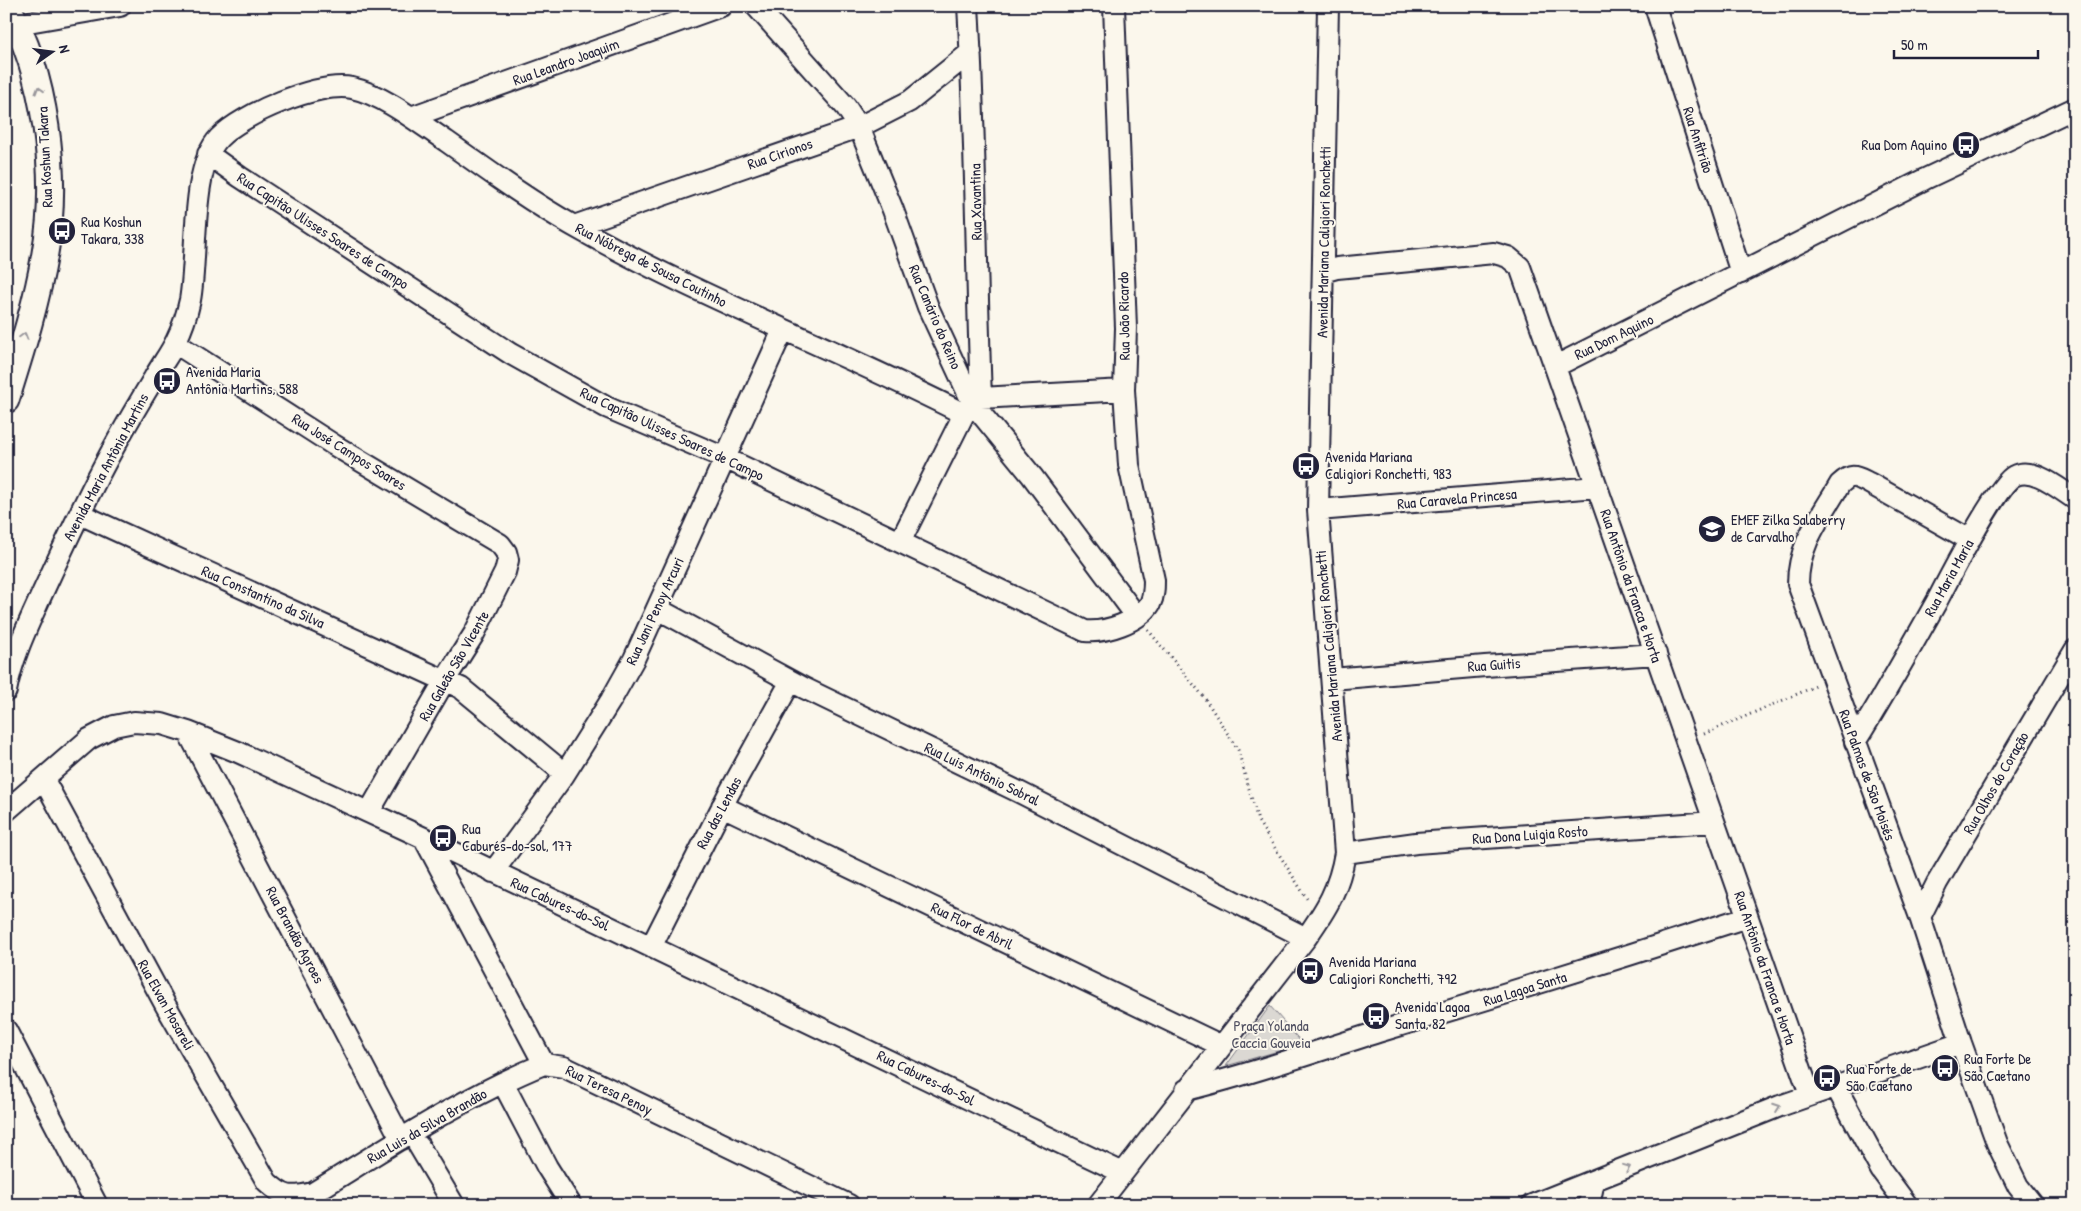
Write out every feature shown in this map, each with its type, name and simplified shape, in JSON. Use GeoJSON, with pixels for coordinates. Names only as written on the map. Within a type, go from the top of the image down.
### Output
{"type":"FeatureCollection","features":[{"type":"Feature","properties":{"kind":"main road","name":"Rua Koshun Takara"},"geometry":{"type":"LineString","coordinates":[[6,400],[46,252],[50,199],[48,144],[42,100],[12,15]]}},
{"type":"Feature","properties":{"kind":"street"},"geometry":{"type":"LineString","coordinates":[[12,15],[120,6]]}},
{"type":"Feature","properties":{"kind":"street","name":"Rua Leandro Joaquim"},"geometry":{"type":"LineString","coordinates":[[411,117],[721,6]]}},
{"type":"Feature","properties":{"kind":"street","name":"Rua Canário do Reino"},"geometry":{"type":"LineString","coordinates":[[756,6],[846,106],[859,127],[893,210],[928,307],[973,405],[1032,476],[1137,616]]}},
{"type":"Feature","properties":{"kind":"street","name":"Rua Xavantina"},"geometry":{"type":"LineString","coordinates":[[900,542],[973,405],[977,293],[975,128],[968,6]]}},
{"type":"Feature","properties":{"kind":"street","name":"Rua João Ricardo"},"geometry":{"type":"LineString","coordinates":[[1114,6],[1125,318],[1124,390],[1129,464],[1154,580],[1154,593],[1150,604],[1137,616]]}},
{"type":"Feature","properties":{"kind":"street","name":"Avenida Mariana Caligiori Ronchetti"},"geometry":{"type":"LineString","coordinates":[[1098,1205],[1320,919],[1338,886],[1346,853],[1318,510],[1328,6]]}},
{"type":"Feature","properties":{"kind":"street","name":"Rua Anfitrião"},"geometry":{"type":"LineString","coordinates":[[1655,6],[1741,273]]}},
{"type":"Feature","properties":{"kind":"street","name":"Rua Cirionos"},"geometry":{"type":"LineString","coordinates":[[574,226],[859,127],[910,101],[971,52]]}},
{"type":"Feature","properties":{"kind":"street","name":"Rua Nóbrega de Sousa Coutinho"},"geometry":{"type":"LineString","coordinates":[[208,154],[219,138],[250,117],[286,99],[329,87],[350,87],[364,92],[411,117],[525,196],[574,226],[656,269],[783,330],[836,353],[973,405],[1124,390]]}},
{"type":"Feature","properties":{"kind":"street","name":"Rua Dom Aquino"},"geometry":{"type":"LineString","coordinates":[[1556,366],[1925,179],[2075,108]]}},
{"type":"Feature","properties":{"kind":"street","name":"Avenida Maria Antônia Martins"},"geometry":{"type":"LineString","coordinates":[[6,691],[10,672],[21,640],[80,514],[112,450],[175,343],[186,318],[190,298],[203,172],[208,154]]}},
{"type":"Feature","properties":{"kind":"street","name":"Rua Capitão Ulisses Soares de Campo"},"geometry":{"type":"LineString","coordinates":[[208,154],[240,177],[511,354],[606,407],[725,458],[1086,631],[1105,630],[1137,616]]}},
{"type":"Feature","properties":{"kind":"street","name":"Rua Antônio da Franca e Horta"},"geometry":{"type":"LineString","coordinates":[[1323,272],[1337,268],[1494,253],[1508,257],[1520,268],[1556,366],[1596,487],[1810,1095]]}},
{"type":"Feature","properties":{"kind":"street","name":"Rua Jani Penoy Arcuri"},"geometry":{"type":"LineString","coordinates":[[492,872],[564,774],[615,692],[658,609],[783,330]]}},
{"type":"Feature","properties":{"kind":"street","name":"Rua José Campos Soares"},"geometry":{"type":"LineString","coordinates":[[175,343],[334,445],[472,527]]}},
{"type":"Feature","properties":{"kind":"street","name":"Rua Maria Maria"},"geometry":{"type":"LineString","coordinates":[[1855,742],[1970,540],[1999,493],[2012,476],[2031,474],[2075,499]]}},
{"type":"Feature","properties":{"kind":"street","name":"Rua Palmas de São Moisés"},"geometry":{"type":"LineString","coordinates":[[1970,540],[1858,478],[1848,477],[1840,484],[1805,543],[1798,566],[1798,584],[1920,917],[1961,1043],[2006,1165],[2018,1186],[2033,1205]]}},
{"type":"Feature","properties":{"kind":"street","name":"Rua Caravela Princesa"},"geometry":{"type":"LineString","coordinates":[[1318,510],[1596,487]]}},
{"type":"Feature","properties":{"kind":"street","name":"Rua Constantino da Silva"},"geometry":{"type":"LineString","coordinates":[[80,514],[461,688],[564,774]]}},
{"type":"Feature","properties":{"kind":"street","name":"Rua Galeão São Vicente"},"geometry":{"type":"LineString","coordinates":[[369,812],[445,680],[474,634],[505,572],[508,560],[506,552],[500,544],[472,527]]}},
{"type":"Feature","properties":{"kind":"street","name":"Rua Luis Antônio Sobral"},"geometry":{"type":"LineString","coordinates":[[658,609],[791,681],[1046,804],[1306,938]]}},
{"type":"Feature","properties":{"kind":"street","name":"Rua Olhos do Coração"},"geometry":{"type":"LineString","coordinates":[[1920,917],[1937,883],[2075,650]]}},
{"type":"Feature","properties":{"kind":"street","name":"Rua Guitis"},"geometry":{"type":"LineString","coordinates":[[1332,679],[1656,654]]}},
{"type":"Feature","properties":{"kind":"street","name":"Rua das Lendas"},"geometry":{"type":"LineString","coordinates":[[651,947],[722,806],[791,681]]}},
{"type":"Feature","properties":{"kind":"street","name":"Rua Cabures-do-Sol"},"geometry":{"type":"LineString","coordinates":[[6,811],[89,739],[114,726],[134,722],[162,724],[188,732],[238,752],[369,812],[1123,1173]]}},
{"type":"Feature","properties":{"kind":"street","name":"Rua Brandão Agroes"},"geometry":{"type":"LineString","coordinates":[[188,732],[410,1142],[454,1205]]}},
{"type":"Feature","properties":{"kind":"street","name":"Rua Elvan Mosareli"},"geometry":{"type":"LineString","coordinates":[[44,780],[166,1006],[267,1182],[279,1193],[290,1197],[313,1193]]}},
{"type":"Feature","properties":{"kind":"street","name":"Rua Flor de Abril"},"geometry":{"type":"LineString","coordinates":[[722,806],[1222,1046]]}},
{"type":"Feature","properties":{"kind":"street","name":"Rua Dona Luigia Rosto"},"geometry":{"type":"LineString","coordinates":[[1346,853],[1416,843],[1714,822]]}},
{"type":"Feature","properties":{"kind":"street"},"geometry":{"type":"LineString","coordinates":[[424,838],[544,1064]]}},
{"type":"Feature","properties":{"kind":"street","name":"Rua Lagoa Santa"},"geometry":{"type":"LineString","coordinates":[[1186,1090],[1239,1078],[1369,1035],[1570,975],[1747,917]]}},
{"type":"Feature","properties":{"kind":"street"},"geometry":{"type":"LineString","coordinates":[[6,1030],[97,1205]]}},
{"type":"Feature","properties":{"kind":"street"},"geometry":{"type":"LineString","coordinates":[[1532,1205],[1743,1120],[1961,1043]]}},
{"type":"Feature","properties":{"kind":"street","name":"Rua Luis da Silva Brandão"},"geometry":{"type":"LineString","coordinates":[[313,1193],[410,1142],[504,1082],[544,1064]]}},
{"type":"Feature","properties":{"kind":"street","name":"Rua Teresa Penoy"},"geometry":{"type":"LineString","coordinates":[[544,1064],[564,1067],[849,1205]]}},
{"type":"Feature","properties":{"kind":"street"},"geometry":{"type":"LineString","coordinates":[[504,1082],[522,1121],[571,1205]]}},
{"type":"Feature","properties":{"kind":"street"},"geometry":{"type":"LineString","coordinates":[[1836,1087],[1881,1170],[1907,1205]]}},
{"type":"Feature","properties":{"kind":"street"},"geometry":{"type":"LineString","coordinates":[[1589,1205],[1594,1181]]}},
{"type":"Feature","properties":{"kind":"path"},"geometry":{"type":"LineString","coordinates":[[1137,616],[1204,697],[1238,750],[1258,821],[1320,919]]}},
{"type":"Feature","properties":{"kind":"path"},"geometry":{"type":"LineString","coordinates":[[1686,742],[1832,679]]}},
{"type":"Feature","properties":{"kind":"green space","name":"Praça Yolanda Caccia Gouveia"},"geometry":{"type":"Polygon","coordinates":[[[1270,1006],[1303,1044],[1226,1066],[1270,1006]]]}},
{"type":"Feature","properties":{"kind":"place","name":"Rua Dom Aquino"},"geometry":{"type":"Point","coordinates":[1966,145]}},
{"type":"Feature","properties":{"kind":"place","name":"Rua Koshun Takara, 338"},"geometry":{"type":"Point","coordinates":[62,231]}},
{"type":"Feature","properties":{"kind":"place","name":"Avenida Maria Antônia Martins, 588"},"geometry":{"type":"Point","coordinates":[167,381]}},
{"type":"Feature","properties":{"kind":"place","name":"Avenida Mariana Caligiori Ronchetti, 983"},"geometry":{"type":"Point","coordinates":[1306,466]}},
{"type":"Feature","properties":{"kind":"place","name":"EMEF Zilka Salaberry de Carvalho"},"geometry":{"type":"Point","coordinates":[1712,529]}},
{"type":"Feature","properties":{"kind":"place","name":"Rua Caburés-do-sol, 177"},"geometry":{"type":"Point","coordinates":[443,838]}},
{"type":"Feature","properties":{"kind":"place","name":"Avenida Mariana Caligiori Ronchetti, 792"},"geometry":{"type":"Point","coordinates":[1310,971]}},
{"type":"Feature","properties":{"kind":"place","name":"Avenida Lagoa Santa, 82"},"geometry":{"type":"Point","coordinates":[1376,1016]}},
{"type":"Feature","properties":{"kind":"place","name":"Rua Forte De São Caetano"},"geometry":{"type":"Point","coordinates":[1945,1068]}},
{"type":"Feature","properties":{"kind":"place","name":"Rua Forte de São Caetano"},"geometry":{"type":"Point","coordinates":[1827,1078]}}]}
